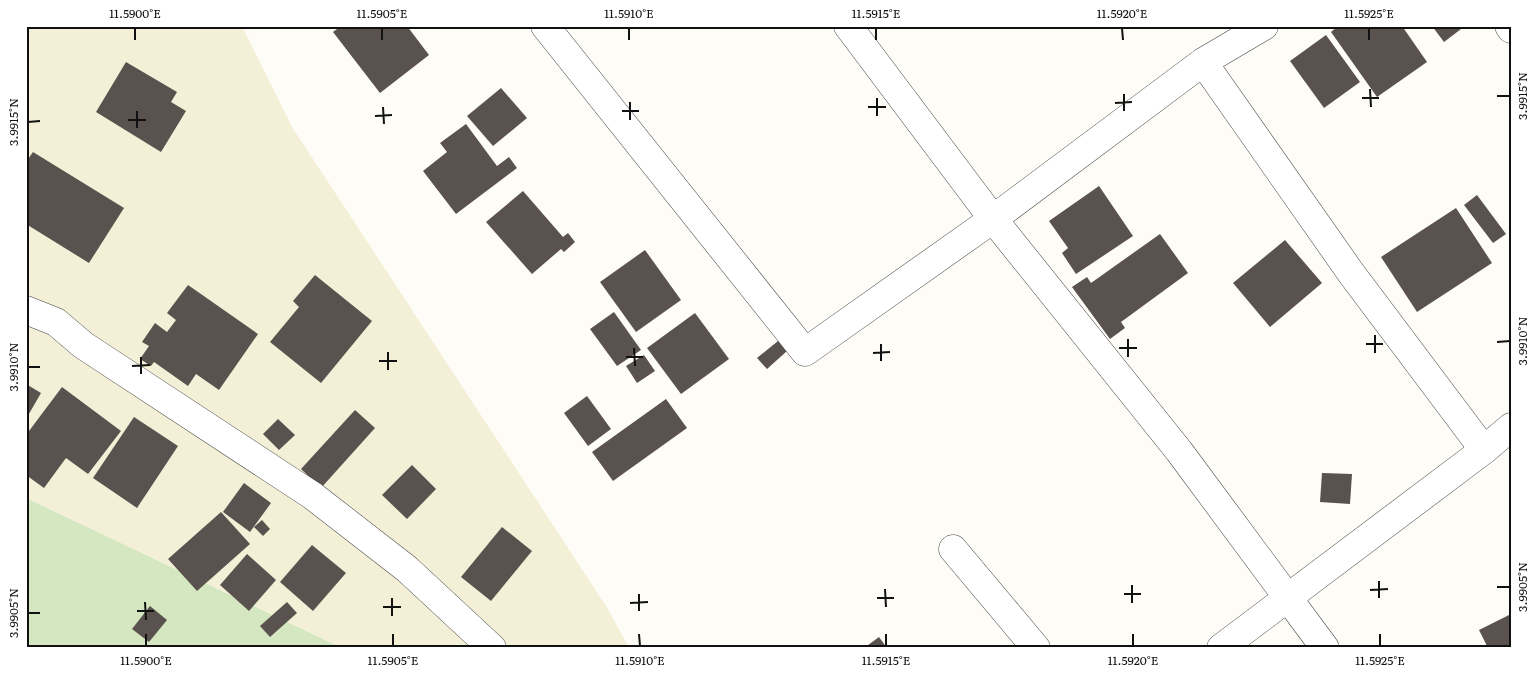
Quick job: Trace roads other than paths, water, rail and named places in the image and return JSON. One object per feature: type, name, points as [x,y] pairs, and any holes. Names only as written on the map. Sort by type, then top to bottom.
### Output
[{"type":"street","points":[[545,26],[805,352],[993,219],[1204,62],[1264,26]]},
{"type":"street","points":[[848,26],[993,219],[1179,451],[1324,648]]},
{"type":"street","points":[[1204,62],[1351,272],[1484,450]]},
{"type":"street","points":[[26,310],[56,322],[84,345],[313,496],[407,569],[492,648]]},
{"type":"street","points":[[1220,648],[1484,450],[1511,427]]},
{"type":"street","points":[[953,549],[1036,648]]}]
